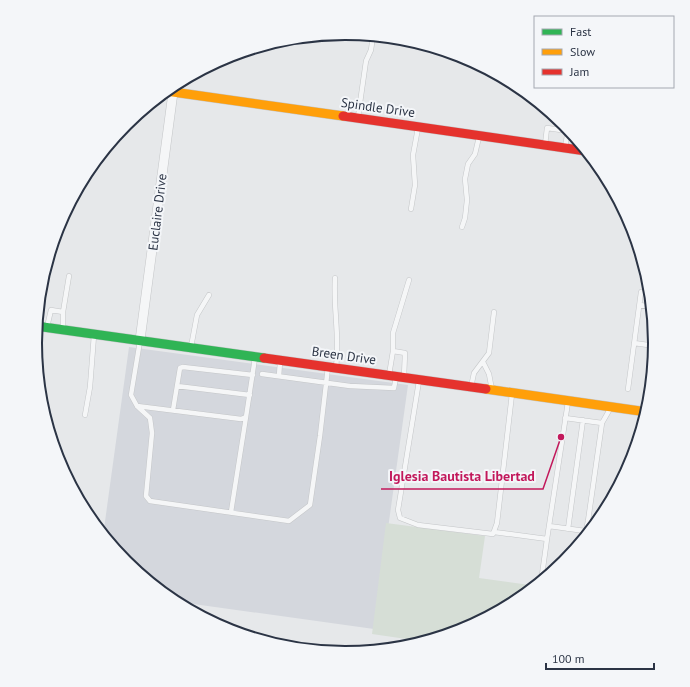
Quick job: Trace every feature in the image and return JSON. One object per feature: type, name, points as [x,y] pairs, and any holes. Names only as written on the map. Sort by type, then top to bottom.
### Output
[{"type":"street","name":"Spindle Drive","points":[[178,90],[579,150]]},
{"type":"street","name":"Euclaire Drive","points":[[140,340],[170,95]]},
{"type":"street","name":"Breen Drive","points":[[42,327],[641,411]]},
{"type":"lane","points":[[358,117],[366,61],[371,50],[372,42]]},
{"type":"lane","points":[[411,209],[415,185],[413,154],[418,126]]},
{"type":"lane","points":[[545,144],[547,128],[560,129]]},
{"type":"lane","points":[[462,227],[465,218],[467,200],[465,179],[468,164],[475,154],[480,135]]},
{"type":"lane","points":[[566,148],[567,137]]},
{"type":"lane","points":[[63,329],[63,312],[69,276]]},
{"type":"lane","points":[[140,340],[132,395],[137,406],[150,418],[152,433],[146,496],[150,501],[289,521],[310,505],[326,383],[339,347],[337,317],[333,299],[335,278]]},
{"type":"lane","points":[[396,376],[393,351],[393,333],[409,280]]},
{"type":"lane","points":[[628,389],[641,292]]},
{"type":"lane","points":[[191,347],[197,315],[210,295]]},
{"type":"lane","points":[[640,305],[646,306]]},
{"type":"lane","points":[[47,327],[51,310],[63,312]]},
{"type":"lane","points":[[471,387],[474,373],[483,362],[490,348],[494,312]]},
{"type":"lane","points":[[85,415],[90,387],[94,333]]},
{"type":"lane","points":[[634,343],[648,345]]},
{"type":"lane","points":[[262,374],[350,386],[394,388],[396,376],[405,353],[393,351]]},
{"type":"lane","points":[[231,512],[256,356]]},
{"type":"lane","points":[[279,376],[280,360]]},
{"type":"lane","points":[[483,362],[489,374],[492,390]]},
{"type":"lane","points":[[173,410],[180,368],[183,367],[253,375]]},
{"type":"lane","points":[[375,386],[377,373]]},
{"type":"lane","points":[[419,379],[398,510],[400,518],[418,525],[486,534],[494,532],[547,539]]},
{"type":"lane","points":[[178,386],[250,395]]},
{"type":"lane","points":[[494,532],[497,523],[512,392]]},
{"type":"lane","points":[[542,574],[568,400]]},
{"type":"lane","points":[[137,406],[241,419],[246,417]]},
{"type":"lane","points":[[586,528],[602,423],[611,407]]},
{"type":"lane","points":[[565,418],[602,423]]},
{"type":"lane","points":[[568,529],[583,420]]},
{"type":"lane","points":[[549,526],[584,531]]},
{"type":"shaded area","points":[[129,347],[408,385],[374,629],[188,603],[176,596],[145,572],[130,558],[104,528]]},
{"type":"shaded area","points":[[386,523],[485,536],[479,578],[529,585],[514,596],[479,616],[424,637],[411,640],[372,634]]},
{"type":"traffic: fast","points":[[42,327],[264,358]]},
{"type":"traffic: slow","points":[[174,92],[343,116]]},
{"type":"traffic: slow","points":[[486,389],[641,411]]},
{"type":"traffic: jam","points":[[343,116],[579,150]]},
{"type":"traffic: jam","points":[[264,358],[486,389]]},
{"type":"place","name":"Iglesia Bautista Libertad","points":[[561,437]]}]
